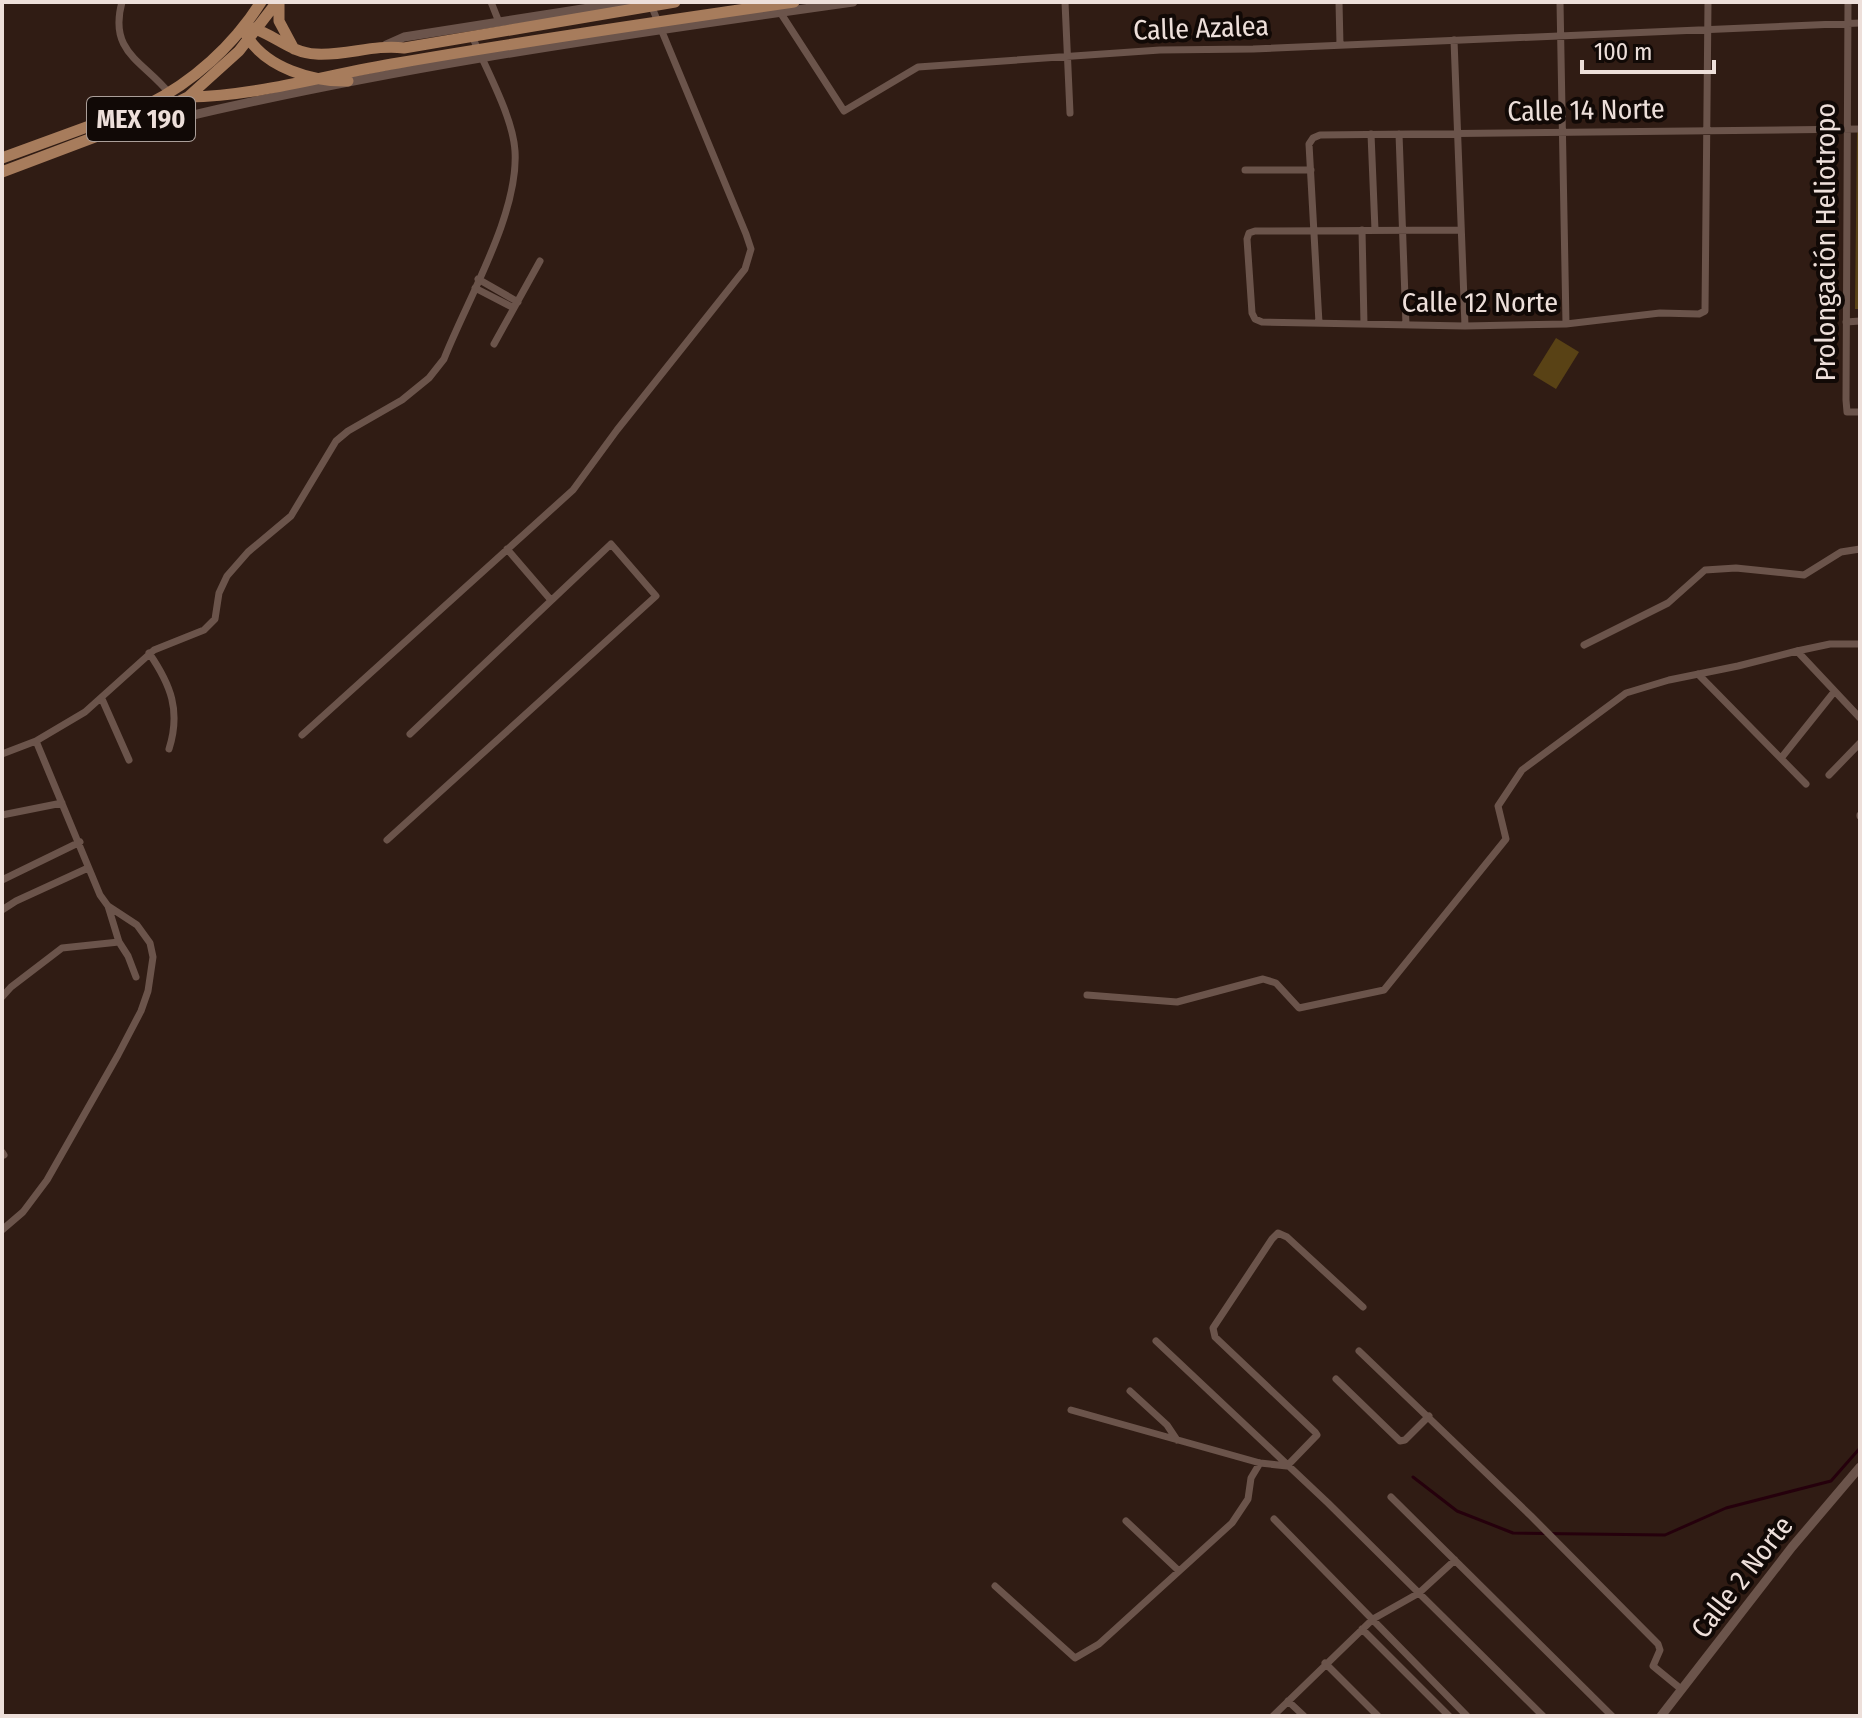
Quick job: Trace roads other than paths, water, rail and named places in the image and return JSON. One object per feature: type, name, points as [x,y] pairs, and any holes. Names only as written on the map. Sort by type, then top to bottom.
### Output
[{"type":"main road","name":"MEX 190","points":[[2,172],[145,118],[188,97],[247,31],[261,2]]},
{"type":"main road","name":"MEX 190","points":[[5,155],[170,94],[278,2]]},
{"type":"main road","points":[[278,2],[279,21],[295,50]]},
{"type":"main road","points":[[247,31],[295,50],[329,54],[386,45],[404,48],[675,2]]},
{"type":"main road","points":[[188,97],[211,96],[661,26],[794,2]]},
{"type":"main road","points":[[247,31],[282,65],[313,78],[348,81]]},
{"type":"street","points":[[122,2],[118,29],[125,50],[170,94]]},
{"type":"street","points":[[491,2],[499,22]]},
{"type":"street","points":[[386,45],[404,37],[627,2]]},
{"type":"street","points":[[661,26],[853,2]]},
{"type":"street","points":[[1065,2],[1070,113]]},
{"type":"street","points":[[1339,2],[1340,45]]},
{"type":"street","points":[[1560,2],[1566,324]]},
{"type":"street","points":[[1708,2],[1708,130]]},
{"type":"street","name":"Prolongación Heliotropo","points":[[1848,2],[1847,412],[1860,412]]},
{"type":"street","points":[[302,735],[573,490],[745,269],[751,249],[651,4]]},
{"type":"street","name":"Calle Azalea","points":[[780,12],[844,111],[918,67],[1066,55],[1860,23]]},
{"type":"street","points":[[2,754],[36,741],[102,699],[149,653],[204,630],[215,619],[219,593],[227,576],[248,552],[291,516],[336,441],[402,400],[429,378],[444,359],[509,207],[515,151],[504,109],[472,36]]},
{"type":"street","points":[[1454,40],[1465,326]]},
{"type":"street","points":[[70,146],[192,114],[479,53]]},
{"type":"street","name":"Calle 14 Norte","points":[[1311,170],[1309,144],[1320,135],[1860,129]]},
{"type":"street","name":"Calle 12 Norte","points":[[1314,230],[1249,233],[1252,313],[1255,319],[1262,322],[1465,326],[1566,324],[1660,313],[1699,314],[1705,311],[1708,130]]},
{"type":"street","points":[[1371,134],[1375,230]]},
{"type":"street","points":[[1399,134],[1406,325]]},
{"type":"street","points":[[5,155],[25,162]]},
{"type":"street","points":[[1245,170],[1311,170],[1319,323]]},
{"type":"street","points":[[1314,230],[1461,230]]},
{"type":"street","points":[[1362,230],[1364,324]]},
{"type":"street","points":[[494,344],[540,261]]},
{"type":"street","points":[[476,284],[516,305]]},
{"type":"street","points":[[1846,322],[1860,321]]},
{"type":"street","points":[[387,840],[656,596],[611,544],[410,734]]},
{"type":"street","points":[[507,549],[550,599]]},
{"type":"street","points":[[1584,645],[1668,603],[1705,570],[1736,568],[1804,575],[1841,552],[1860,549]]},
{"type":"street","points":[[1087,995],[1177,1002],[1263,979],[1276,983],[1299,1008],[1384,990],[1506,839],[1498,806],[1522,770],[1626,693],[1669,680],[1830,644],[1860,644]]},
{"type":"street","points":[[1797,651],[1860,718]]},
{"type":"street","points":[[149,653],[172,694],[176,714],[169,749]]},
{"type":"street","points":[[1698,674],[1806,784]]},
{"type":"street","points":[[1782,757],[1834,692]]},
{"type":"street","points":[[102,699],[129,760]]},
{"type":"street","points":[[36,741],[136,977]]},
{"type":"street","points":[[1829,775],[1860,743]]},
{"type":"street","points":[[2,815],[62,803]]},
{"type":"street","points":[[2,880],[80,842]]},
{"type":"street","points":[[2,910],[88,868]]},
{"type":"street","points":[[2,1230],[23,1212],[54,1169],[118,1055],[148,991],[153,957],[150,943],[137,925],[108,906]]},
{"type":"street","points":[[2,997],[62,948],[119,942]]},
{"type":"street","points":[[1287,1466],[1317,1435],[1215,1337],[1213,1328],[1278,1233],[1287,1237],[1363,1307]]},
{"type":"street","points":[[1156,1341],[1328,1503],[1543,1716]]},
{"type":"street","points":[[1359,1351],[1429,1416],[1659,1645],[1653,1666],[1681,1689]]},
{"type":"street","points":[[1336,1379],[1400,1441],[1405,1440],[1429,1416]]},
{"type":"street","points":[[1130,1391],[1167,1425],[1177,1440]]},
{"type":"street","points":[[1071,1410],[1260,1463],[1287,1466]]},
{"type":"street","points":[[995,1586],[1075,1658],[1099,1644],[1232,1523],[1248,1499],[1251,1478],[1260,1463]]},
{"type":"street","name":"Calle 2 Norte","points":[[1661,1716],[1792,1547],[1860,1467]]},
{"type":"street","points":[[1391,1497],[1612,1716]]},
{"type":"street","points":[[1274,1519],[1467,1716]]},
{"type":"street","points":[[1126,1521],[1179,1571]]},
{"type":"street","points":[[1273,1716],[1373,1619],[1419,1593],[1455,1560]]},
{"type":"street","points":[[1362,1629],[1449,1716]]},
{"type":"street","points":[[1325,1663],[1378,1716]]},
{"type":"street","points":[[1288,1701],[1304,1716]]},
{"type":"street","points":[[1596,1716],[1605,1708]]},
{"type":"waterway","points":[[1413,1477],[1457,1511],[1513,1533],[1665,1535],[1726,1508],[1831,1481],[1860,1448]]}]
